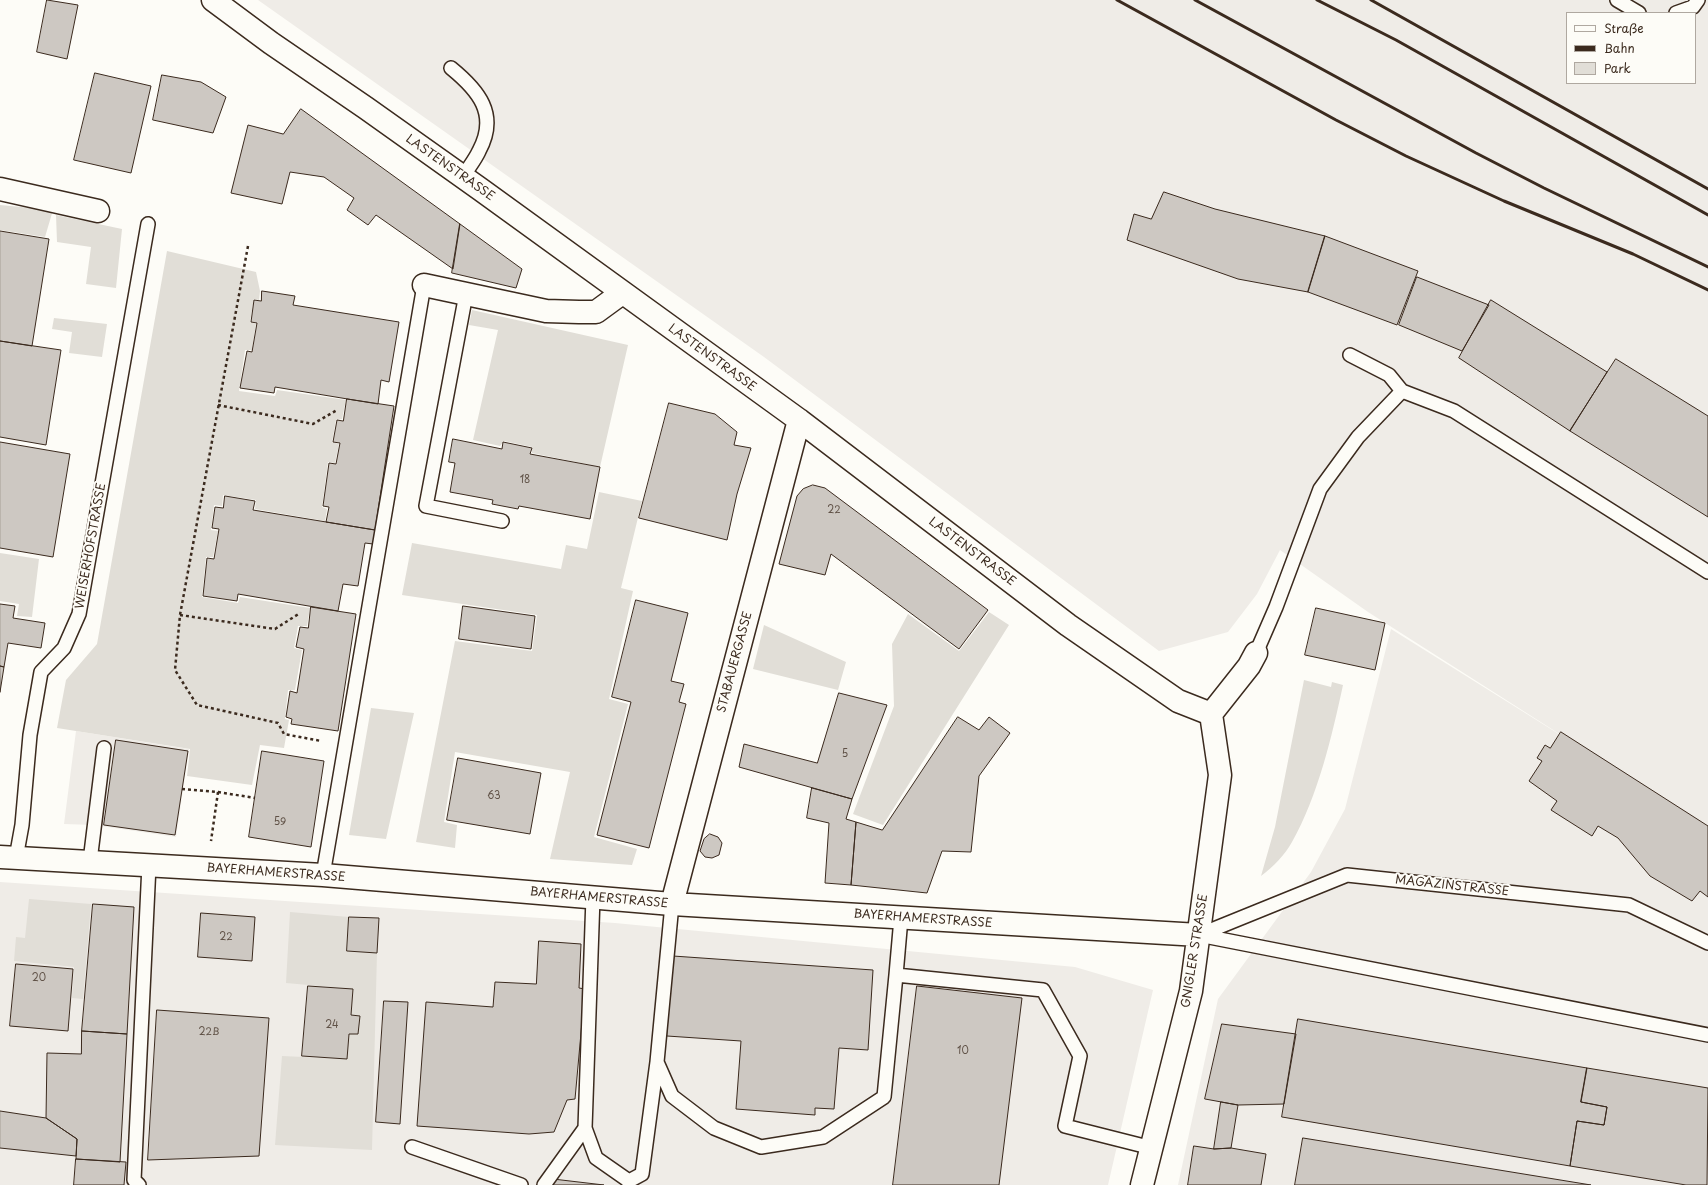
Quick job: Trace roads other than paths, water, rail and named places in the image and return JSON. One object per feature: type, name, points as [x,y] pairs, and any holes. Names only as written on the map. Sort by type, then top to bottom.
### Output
[{"type":"street","name":"LASTENSTRASSE","points":[[213,0],[271,43],[463,177],[799,420],[1068,625],[1178,701],[1211,714]]},
{"type":"street","points":[[0,189],[98,211]]},
{"type":"street","points":[[424,286],[546,311],[596,312],[622,293]]},
{"type":"street","name":"STABAUERGASSE","points":[[672,904],[799,420]]},
{"type":"street","points":[[1211,714],[1249,666],[1256,652]]},
{"type":"street","name":"GNIGLER STRASSE","points":[[1142,1185],[1191,991],[1220,775],[1211,714]]},
{"type":"street","name":"BAYERHAMERSTRASSE","points":[[8,857],[323,875],[672,904],[1199,935]]},
{"type":"lane","points":[[1617,0],[1637,12]]},
{"type":"lane","points":[[1679,12],[1693,7],[1698,0]]},
{"type":"lane","points":[[451,68],[469,83],[478,95],[485,110],[487,125],[484,140],[479,151],[463,177]]},
{"type":"lane","name":"WEISERHOFSTRASSE","points":[[8,857],[22,825],[30,735],[41,672],[64,648],[79,614],[148,224]]},
{"type":"lane","points":[[323,875],[424,286]]},
{"type":"lane","points":[[466,294],[426,506],[502,521]]},
{"type":"lane","points":[[1350,356],[1389,375],[1402,391],[1454,411],[1708,572]]},
{"type":"lane","points":[[1256,652],[1276,607],[1320,489],[1358,437],[1402,391]]},
{"type":"lane","points":[[90,861],[104,748]]},
{"type":"lane","points":[[132,1182],[149,865]]},
{"type":"lane","name":"MAGAZINSTRASSE","points":[[1199,935],[1348,875],[1629,905],[1708,943]]},
{"type":"lane","points":[[593,897],[585,1128],[596,1158],[629,1183],[642,1174],[657,1062],[672,904]]},
{"type":"lane","points":[[657,1062],[672,1096],[714,1128],[761,1147],[823,1137],[884,1097],[901,918]]},
{"type":"lane","points":[[1199,935],[1708,1035]]},
{"type":"lane","points":[[896,975],[1043,990],[1080,1056],[1066,1126],[1152,1148]]},
{"type":"lane","points":[[544,1185],[585,1128]]},
{"type":"lane","points":[[412,1147],[521,1185]]},
{"type":"railway","points":[[1117,0],[1336,120],[1406,156],[1504,201],[1633,254],[1708,290]]},
{"type":"railway","points":[[1195,0],[1476,153],[1544,188],[1708,267]]},
{"type":"railway","points":[[1317,0],[1396,40],[1708,215]]},
{"type":"railway","points":[[1371,0],[1708,189]]}]
